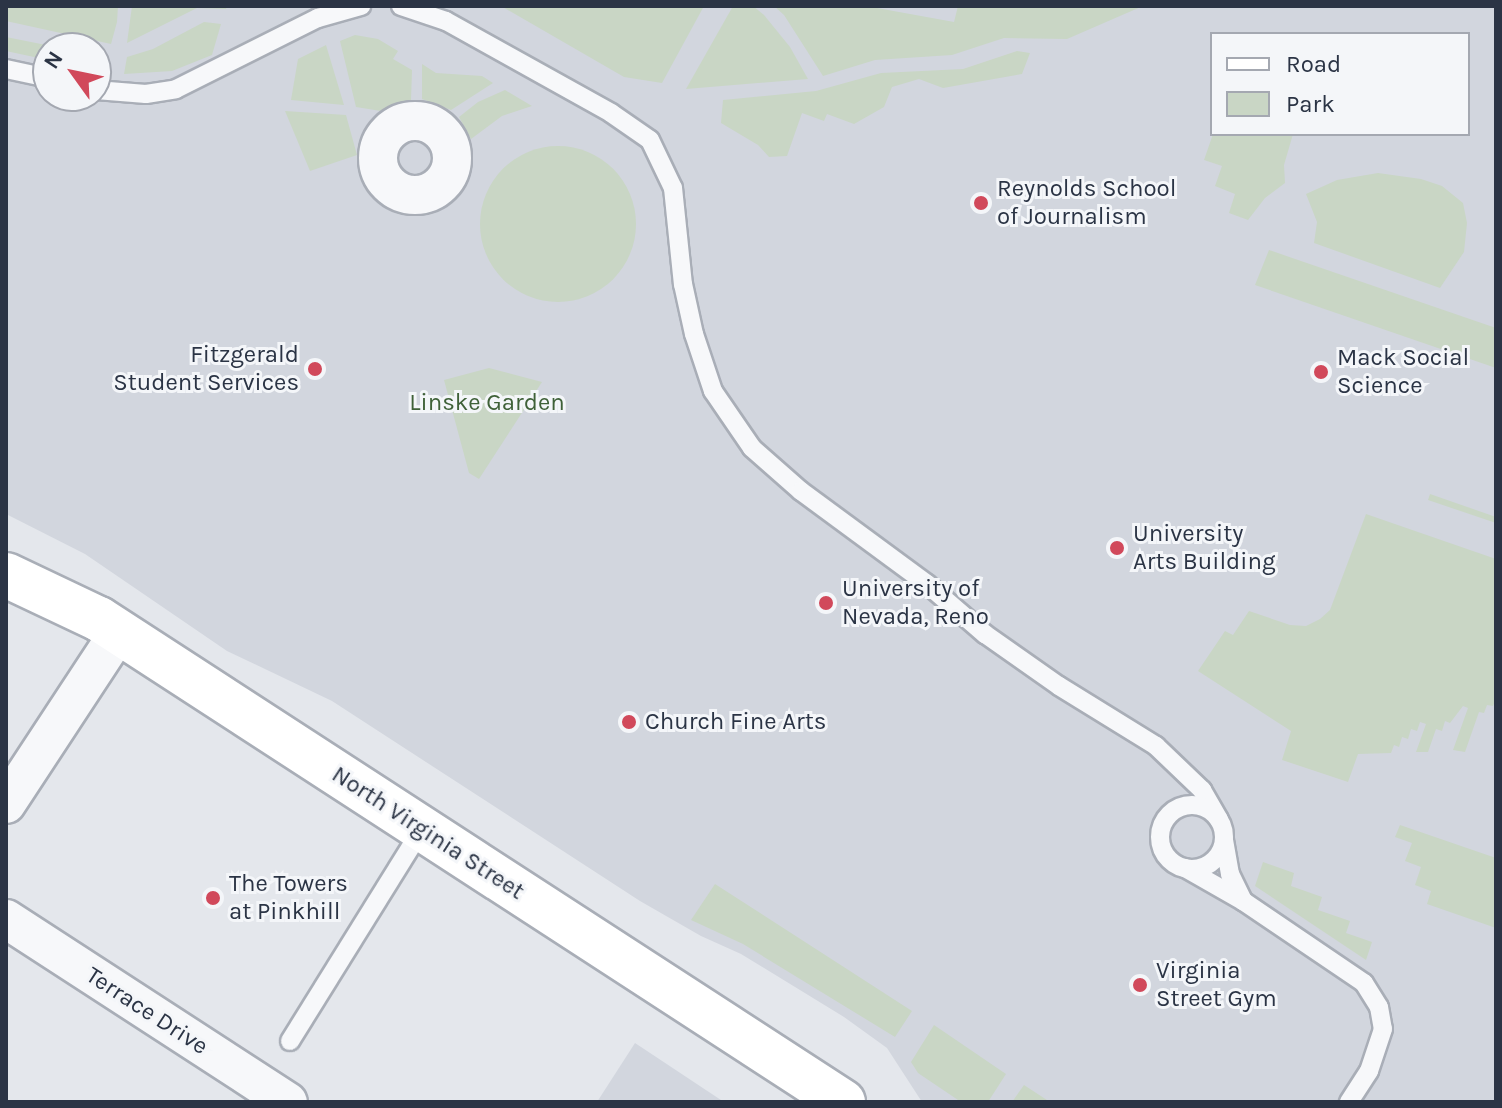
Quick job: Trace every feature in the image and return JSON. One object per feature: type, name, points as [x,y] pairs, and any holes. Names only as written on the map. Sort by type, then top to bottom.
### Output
[{"type":"main road","name":"North Virginia Street","points":[[6,575],[37,587],[119,632],[843,1102]]},
{"type":"street","points":[[6,804],[119,632]]},
{"type":"street","name":"Terrace Drive","points":[[6,919],[288,1102]]},
{"type":"lane","points":[[112,91],[146,94],[176,89],[318,18],[361,6]]},
{"type":"lane","points":[[408,7],[446,21],[650,140],[673,188],[683,284],[694,334],[713,391],[752,448],[801,491],[927,584],[985,634],[1059,686],[1156,746],[1202,790],[1219,820],[1230,874],[1243,901]]},
{"type":"lane","points":[[6,69],[32,75]]},
{"type":"lane","points":[[1219,820],[1204,808],[1194,805],[1184,806],[1168,817],[1162,826],[1162,848],[1167,857],[1243,901],[1345,968],[1364,983],[1379,1007],[1383,1029],[1378,1049],[1349,1102]]},
{"type":"lane","points":[[290,1041],[422,829]]},
{"type":"lane","points":[[1185,868],[1206,866],[1215,859],[1224,840]]},
{"type":"shaded area","name":"University of Nevada, Reno","points":[[6,6],[1496,6],[1496,1102],[922,1102],[887,1048],[844,1017],[741,954],[701,936],[640,901],[332,701],[227,651],[85,554],[6,514]]},
{"type":"shaded area","points":[[635,1043],[724,1102],[597,1102]]},
{"type":"green space","points":[[6,6],[118,6],[112,40],[112,32],[56,32],[6,21]]},
{"type":"green space","points":[[132,6],[227,6],[226,9],[197,8],[127,43]]},
{"type":"green space","points":[[501,6],[704,6],[662,83],[624,77]]},
{"type":"green space","points":[[733,6],[753,6],[764,15],[790,47],[808,79],[686,89]]},
{"type":"green space","points":[[774,6],[866,6],[954,22],[958,6],[1143,6],[1067,39],[1004,38],[952,55],[875,60],[823,76],[784,15]]},
{"type":"green space","points":[[204,22],[221,24],[212,55],[172,71],[124,74],[127,57],[153,49]]},
{"type":"green space","points":[[355,35],[378,39],[398,51],[393,59],[412,70],[411,100],[381,111],[356,107],[340,41]]},
{"type":"green space","points":[[6,37],[32,42],[32,57],[6,51]]},
{"type":"green space","points":[[326,45],[344,105],[291,100],[298,59]]},
{"type":"green space","points":[[1017,51],[1030,53],[1022,74],[943,88],[919,79],[892,87],[884,107],[854,124],[827,114],[824,121],[802,113],[787,156],[769,157],[758,145],[721,123],[723,100],[816,91],[881,73],[963,69]]},
{"type":"green space","points":[[422,64],[436,73],[482,76],[493,83],[451,110],[422,99]]},
{"type":"green space","points":[[505,90],[532,106],[502,116],[471,139],[459,117],[478,102]]},
{"type":"green space","points":[[285,111],[346,115],[357,155],[310,171]]},
{"type":"green space","points":[[1212,136],[1292,136],[1284,165],[1285,183],[1265,198],[1248,220],[1229,213],[1235,194],[1215,186],[1222,166],[1204,160]]},
{"type":"green space","points":[[558,146],[588,152],[613,169],[630,194],[636,224],[630,254],[613,279],[588,296],[558,302],[528,296],[503,279],[486,254],[480,224],[486,194],[503,169],[528,152]]},
{"type":"green space","points":[[1378,173],[1421,179],[1442,186],[1463,203],[1467,223],[1464,252],[1440,288],[1314,243],[1317,222],[1306,194],[1337,180]]},
{"type":"green space","points":[[1269,250],[1496,328],[1496,368],[1255,285]]},
{"type":"green space","name":"Linske Garden","points":[[489,368],[542,382],[479,479],[469,473],[444,380]]},
{"type":"green space","points":[[1430,494],[1496,517],[1496,523],[1428,500]]},
{"type":"green space","points":[[1366,514],[1496,559],[1496,699],[1493,706],[1487,705],[1484,713],[1479,712],[1465,752],[1453,750],[1468,708],[1463,706],[1450,723],[1445,721],[1442,731],[1436,729],[1428,752],[1416,752],[1426,724],[1420,722],[1417,731],[1411,729],[1408,739],[1402,737],[1399,747],[1394,745],[1391,753],[1358,754],[1348,782],[1282,760],[1291,731],[1198,671],[1225,631],[1233,635],[1249,611],[1290,625],[1306,626],[1330,610]]},
{"type":"green space","points":[[1400,825],[1496,858],[1496,928],[1427,904],[1431,891],[1415,885],[1421,867],[1405,861],[1412,843],[1395,837]]},
{"type":"green space","points":[[1263,862],[1294,873],[1291,886],[1322,897],[1318,910],[1350,921],[1346,933],[1372,942],[1366,960],[1255,886]]},
{"type":"green space","points":[[715,884],[912,1011],[895,1037],[743,944],[691,920]]},
{"type":"green space","points":[[934,1025],[1006,1074],[988,1102],[961,1102],[918,1073],[911,1062]]},
{"type":"green space","points":[[1024,1085],[1050,1102],[1012,1102]]},
{"type":"place","name":"Reynolds School of Journalism","points":[[981,203]]},
{"type":"place","name":"Fitzgerald Student Services","points":[[315,369]]},
{"type":"place","name":"Mack Social Science","points":[[1321,372]]},
{"type":"place","name":"University Arts Building","points":[[1117,548]]},
{"type":"place","name":"University of Nevada, Reno","points":[[826,603]]},
{"type":"place","name":"Church Fine Arts","points":[[629,722]]},
{"type":"place","name":"The Towers at Pinkhill","points":[[213,898]]},
{"type":"place","name":"Virginia Street Gym","points":[[1140,985]]}]
